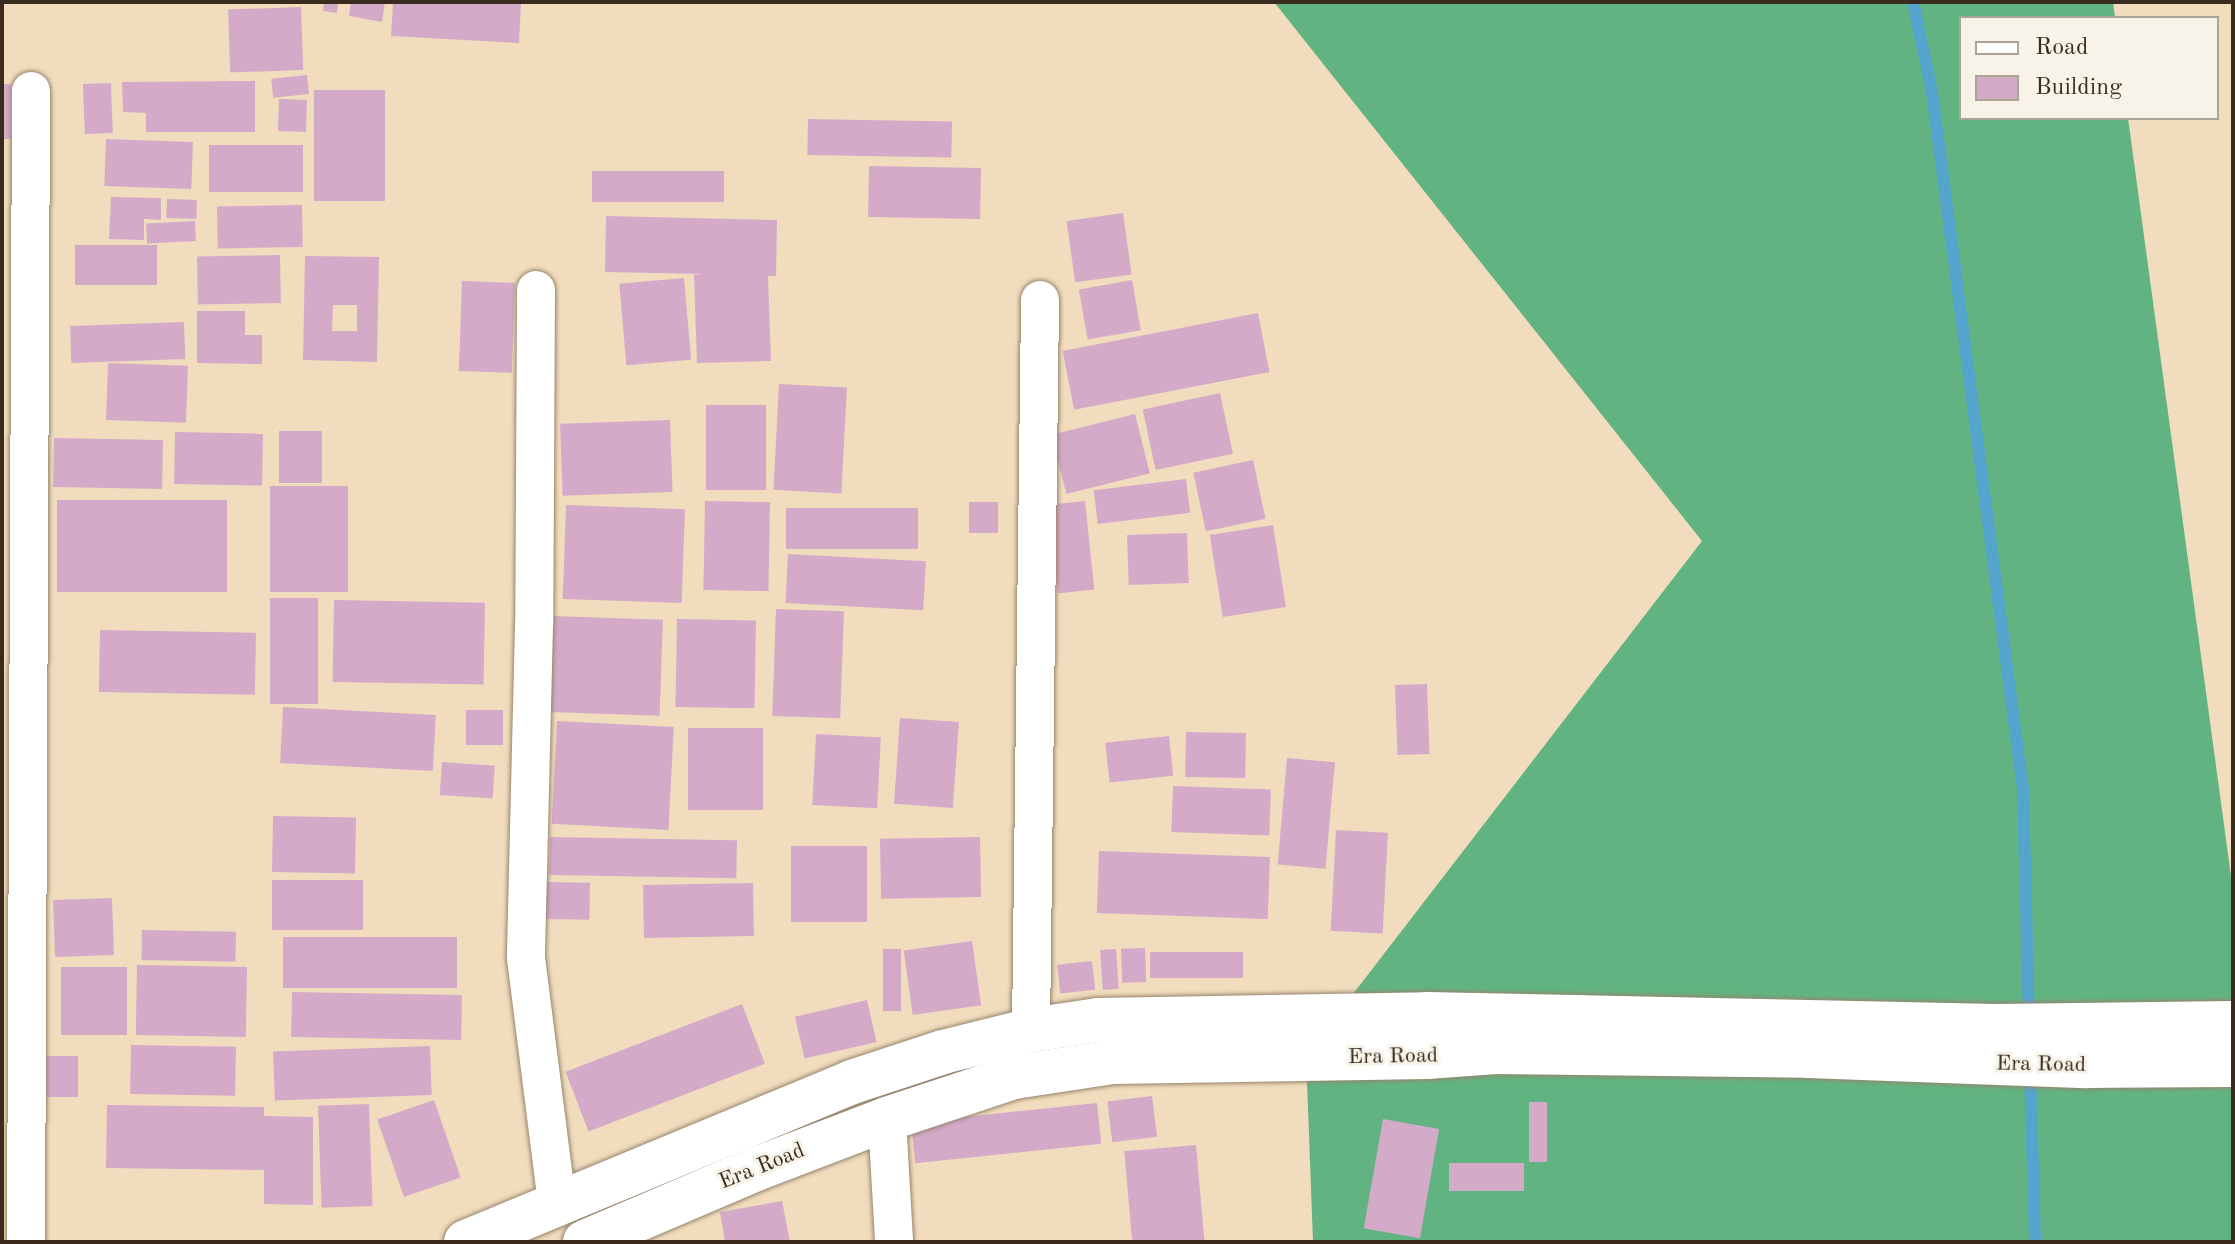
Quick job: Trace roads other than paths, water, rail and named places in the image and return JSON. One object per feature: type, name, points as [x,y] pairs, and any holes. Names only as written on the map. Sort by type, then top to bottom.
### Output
[{"type":"main road","points":[[466,1242],[852,1082],[943,1052],[1031,1030],[1098,1020],[1427,1014],[1997,1045]]},
{"type":"main road","points":[[1427,1014],[1427,1057]]},
{"type":"main road","points":[[2087,1046],[2233,1023]]},
{"type":"main road","name":"Era Road","points":[[585,1242],[756,1169],[887,1119],[1014,1077],[1113,1062],[1427,1057],[1496,1052],[1997,1045],[2087,1046],[2233,1065]]},
{"type":"street","points":[[26,1242],[31,91]]},
{"type":"street","points":[[536,290],[534,625],[526,958],[557,1203]]},
{"type":"street","points":[[1031,1030],[1040,300]]},
{"type":"street","points":[[887,1119],[894,1242]]},
{"type":"waterway","points":[[1913,2],[1932,92],[2023,790],[2029,1019]]},
{"type":"waterway","points":[[2030,1069],[2035,1242]]}]
